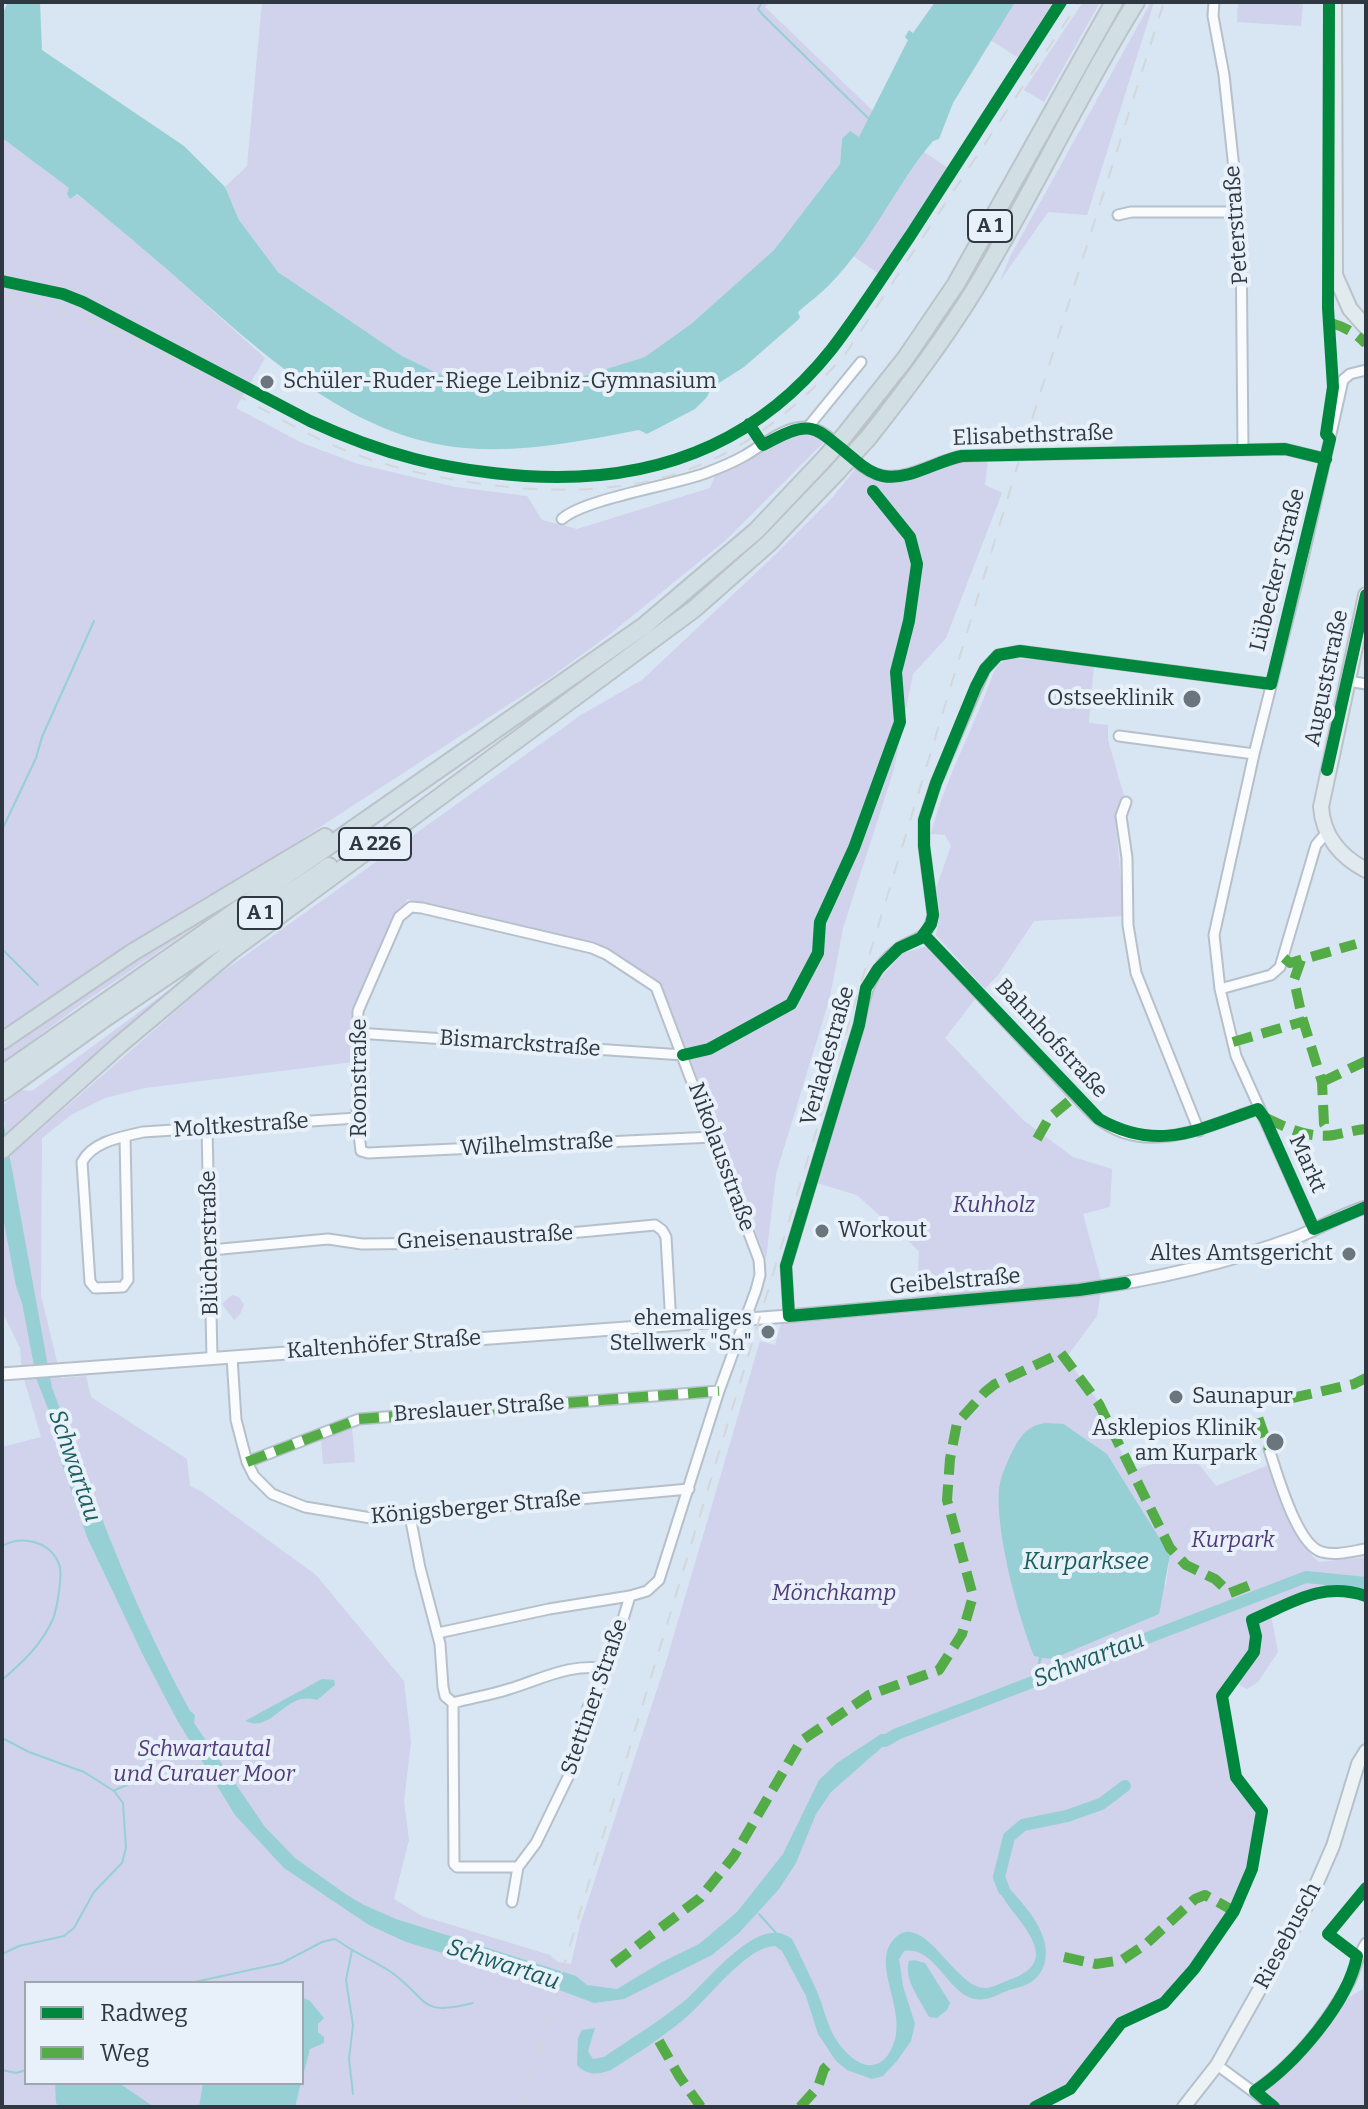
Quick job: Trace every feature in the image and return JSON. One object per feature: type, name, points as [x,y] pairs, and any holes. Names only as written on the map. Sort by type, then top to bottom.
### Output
[{"type":"highway","name":"A 1","points":[[2,1074],[572,678],[682,596],[756,531],[844,436],[905,359],[956,284],[1114,2]]},
{"type":"highway","name":"A 1","points":[[2,1092],[101,1021],[519,737],[694,609],[769,543],[868,438],[973,292],[1015,221],[1083,90],[1136,2]]},
{"type":"highway","name":"A 226","points":[[6,1146],[231,951],[519,737]]},
{"type":"highway","name":"A 226","points":[[2,1041],[133,952],[424,780]]},
{"type":"main road","points":[[1334,2],[1335,275],[1350,309],[1366,327]]},
{"type":"main road","name":"Auguststraße","points":[[1366,595],[1321,807],[1336,849],[1366,870]]},
{"type":"main road","name":"Riesebusch","points":[[1184,2107],[1217,2065],[1309,1901],[1333,1846],[1358,1764],[1366,1751]]},
{"type":"street","name":"Peterstraße","points":[[1214,2],[1213,16],[1224,75],[1242,257],[1243,450]]},
{"type":"street","points":[[1118,215],[1131,212],[1238,212]]},
{"type":"street","points":[[562,519],[596,503],[705,474],[790,430],[808,427],[861,362]]},
{"type":"street","name":"Lübecker Straße","points":[[1258,1109],[1236,1056],[1220,989],[1214,935],[1343,380],[1350,374],[1366,370]]},
{"type":"street","name":"Elisabethstraße","points":[[808,427],[817,429],[861,465],[886,476],[906,475],[962,456],[1285,449],[1326,459]]},
{"type":"street","points":[[924,935],[933,915],[924,846],[927,805],[980,678],[998,655],[1020,651],[1271,684]]},
{"type":"street","name":"Auguststraße","points":[[1348,681],[1366,684]]},
{"type":"street","points":[[1119,736],[1254,754]]},
{"type":"street","points":[[1126,802],[1121,816],[1127,858],[1128,925],[1136,973],[1199,1131]]},
{"type":"street","points":[[1220,989],[1271,975],[1280,967],[1316,845],[1328,831]]},
{"type":"street","name":"Nikolausstraße","points":[[399,917],[411,907],[422,908],[601,951],[656,987],[759,1260],[760,1275],[744,1320]]},
{"type":"street","name":"Roonstraße","points":[[361,1151],[357,1118],[357,1033],[361,1003],[399,917]]},
{"type":"street","name":"Bahnhofstraße","points":[[924,935],[1099,1119],[1125,1132],[1165,1138],[1199,1131],[1258,1109]]},
{"type":"street","name":"Verladestraße","points":[[789,1316],[786,1266],[859,1025],[866,988],[878,969],[899,948],[924,935]]},
{"type":"street","name":"Bismarckstraße","points":[[357,1033],[683,1055]]},
{"type":"street","name":"Markt","points":[[1258,1109],[1314,1229],[1366,1207]]},
{"type":"street","name":"Moltkestraße","points":[[125,1137],[128,1280],[123,1287],[95,1288],[90,1282],[82,1162],[91,1150],[125,1137],[143,1132],[357,1118]]},
{"type":"street","name":"Blücherstraße","points":[[207,1127],[212,1358]]},
{"type":"street","name":"Wilhelmstraße","points":[[361,1151],[713,1137]]},
{"type":"street","name":"Gneisenaustraße","points":[[211,1250],[328,1239],[362,1244],[462,1243],[655,1225],[666,1237],[671,1325]]},
{"type":"street","name":"Geibelstraße","points":[[766,1318],[1110,1286],[1206,1265],[1314,1229]]},
{"type":"street","name":"Kaltenhöfer Straße","points":[[2,1374],[766,1318]]},
{"type":"street","name":"Stettiner Straße","points":[[512,1902],[518,1867],[536,1843],[570,1773],[588,1707],[608,1669],[630,1596],[647,1591],[659,1580],[744,1320]]},
{"type":"street","name":"Königsberger Straße","points":[[232,1357],[236,1420],[247,1462],[254,1476],[272,1494],[305,1507],[353,1517],[410,1516],[689,1489]]},
{"type":"street","name":"Breslauer Straße","points":[[247,1462],[359,1419],[719,1391]]},
{"type":"street","points":[[1269,1449],[1286,1498],[1311,1546],[1320,1552],[1332,1553],[1366,1549]]},
{"type":"street","points":[[410,1516],[438,1633],[443,1687],[448,1700],[453,1703],[510,1689],[556,1672],[577,1668],[608,1669]]},
{"type":"street","points":[[438,1633],[549,1609],[630,1596]]},
{"type":"street","points":[[453,1703],[454,1864],[457,1867],[518,1867]]},
{"type":"street","points":[[1255,2091],[1275,2078],[1297,2056],[1340,1999],[1352,1978],[1357,1956],[1366,1943]]},
{"type":"street","points":[[1217,2065],[1274,2107]]},
{"type":"green space","points":[[262,2],[770,2],[765,7],[873,111],[859,138],[842,138],[840,164],[774,250],[691,324],[645,358],[568,381],[488,385],[439,374],[402,356],[278,272],[239,220],[225,187],[247,166]]},
{"type":"green space","points":[[1015,2],[1056,2],[1019,58],[990,40]]},
{"type":"green space","points":[[1083,2],[1100,2],[1044,102],[1024,90]]},
{"type":"green space","points":[[1151,2],[1154,2],[1087,215],[1048,212],[1000,281],[1011,255]]},
{"type":"green space","points":[[1238,2],[1303,2],[1301,26],[1237,22]]},
{"type":"green space","points":[[2,138],[70,188],[70,199],[76,194],[131,237],[265,358],[236,408],[302,443],[358,464],[455,487],[527,496],[542,520],[577,529],[710,488],[716,473],[791,433],[816,434],[825,441],[726,540],[610,634],[551,677],[2,1029]]},
{"type":"green space","points":[[924,152],[948,168],[879,274],[852,255]]},
{"type":"green space","points":[[988,457],[985,485],[1002,493],[946,638],[913,674],[894,769],[843,928],[830,997],[776,1174],[766,1259],[662,985],[600,946],[407,899],[356,1004],[353,1062],[145,1088],[105,1098],[71,1115],[42,1138],[41,1296],[61,1378],[86,1376],[91,1397],[187,1459],[190,1486],[316,1575],[404,1681],[411,1742],[404,1801],[409,1840],[394,1899],[422,1916],[571,1964],[580,1925],[666,1662],[760,1341],[775,1345],[781,1324],[916,1313],[919,1251],[857,1195],[817,1183],[875,984],[903,953],[928,946],[976,998],[945,1038],[1023,1120],[1073,1157],[1112,1169],[1110,1207],[1083,1214],[1102,1284],[1097,1316],[1066,1358],[1100,1404],[1130,1471],[1190,1453],[1216,1486],[1269,1465],[1282,1504],[1313,1557],[1319,1562],[1366,1557],[1366,1596],[1336,1589],[1270,1610],[1278,1652],[1258,1682],[1247,1689],[1231,1680],[1224,1691],[1239,1775],[1265,1811],[1257,1867],[1198,1970],[1167,2005],[1122,2025],[1072,2090],[1041,2107],[2,2107],[2,1447],[41,1437],[22,1372],[20,1348],[2,1311],[2,1167],[11,1159],[10,1156],[214,978],[581,715],[642,680],[775,555],[832,498],[856,468],[885,481],[901,480],[966,458]],"holes":[[[1064,1424],[1107,1454],[1170,1555],[1166,1585],[999,1486],[1020,1438]]]},
{"type":"green space","points":[[1013,658],[1094,665],[1089,723],[1108,725],[1108,740],[1124,796],[1115,814],[1124,916],[1034,921],[985,989],[936,935],[940,912],[936,888],[951,846],[945,835],[931,834],[944,793],[994,671],[1000,663]]},
{"type":"green space","points":[[195,922],[199,924],[2,1063],[2,1051]]},
{"type":"green space","points":[[177,984],[6,1134],[2,1106],[21,1090],[32,1091]]},
{"type":"green space","points":[[232,1295],[239,1297],[244,1305],[234,1320],[222,1304]]},
{"type":"green space","points":[[352,1428],[355,1462],[323,1464],[321,1438]]},
{"type":"green space","points":[[1366,1963],[1366,2107],[1282,2107],[1264,2091],[1300,2058],[1341,2002],[1363,1989],[1363,1967]]},
{"type":"water","points":[[8,2],[40,2],[42,50],[184,146],[225,187],[239,220],[278,272],[402,356],[439,374],[488,385],[568,381],[645,357],[691,324],[774,250],[840,164],[842,139],[850,131],[859,137],[908,40],[905,37],[909,30],[913,33],[935,2],[1015,2],[953,103],[939,139],[933,141],[920,158],[846,267],[798,312],[798,320],[744,367],[711,388],[695,409],[647,434],[639,430],[553,445],[487,449],[422,441],[382,427],[343,408],[305,384],[235,329],[77,194],[70,199],[67,194],[69,188],[2,138],[2,15]]},
{"type":"water","points":[[2,1114],[52,1388],[80,1460],[85,1465],[85,1473],[120,1564],[160,1653],[195,1715],[194,1723],[265,1827],[295,1858],[364,1905],[396,1919],[576,1976],[587,1985],[617,1989],[699,1944],[737,1912],[783,1854],[819,1780],[837,1763],[881,1734],[897,1734],[831,1792],[816,1814],[796,1863],[779,1889],[739,1933],[712,1955],[624,1999],[594,2003],[533,1980],[406,1942],[369,1925],[284,1868],[235,1815],[177,1720],[143,1655],[87,1537],[54,1441],[49,1411],[37,1381],[2,1212]]},
{"type":"water","name":"Kurparksee","points":[[1045,1423],[1064,1424],[1107,1454],[1170,1555],[1159,1614],[1052,1659],[1042,1658],[1035,1680],[1039,1657],[1034,1656],[1009,1573],[1001,1527],[999,1488],[1020,1438],[1030,1428]]},
{"type":"water","points":[[322,1679],[334,1680],[335,1685],[317,1700],[296,1701],[264,1722],[245,1721]]},
{"type":"water","points":[[999,1877],[1040,1929],[1046,1948],[1042,1969],[1027,1985],[988,1998],[973,1999],[962,1994],[926,1957],[904,1951],[899,1959],[903,1986],[915,2024],[911,2041],[883,2076],[872,2079],[847,2070],[836,2061],[818,2034],[806,1996],[782,1951],[775,1946],[752,1955],[683,2020],[611,2070],[593,2074],[577,2065],[578,2038],[582,2030],[595,2028],[588,2051],[593,2059],[604,2057],[682,2003],[749,1942],[779,1933],[792,1939],[840,2045],[854,2060],[863,2064],[880,2062],[888,2055],[895,2040],[897,2025],[886,1964],[887,1950],[894,1939],[905,1932],[916,1933],[963,1977],[974,1985],[986,1988],[1014,1978],[1029,1969],[1036,1959],[1030,1935],[999,1888]]},
{"type":"water","points":[[909,1961],[925,1963],[950,2003],[937,2018],[929,2017],[908,1975]]},
{"type":"water","points":[[304,1998],[324,2018],[318,2024],[318,2032],[324,2037],[324,2043],[310,2049],[304,2072]]},
{"type":"water","points":[[55,2085],[122,2085],[154,2107],[60,2107],[56,2103]]},
{"type":"water","points":[[203,2085],[300,2085],[295,2107],[199,2107]]},
{"type":"waterway","points":[[762,2],[758,9],[763,15],[869,119]]},
{"type":"waterway","points":[[2,830],[94,621]]},
{"type":"waterway","points":[[2,949],[38,985]]},
{"type":"waterway","points":[[2,1546],[18,1541],[42,1545],[55,1556],[60,1575],[56,1607],[49,1628],[31,1652],[2,1680]]},
{"type":"waterway","name":"Schwartau","points":[[885,1741],[1306,1577],[1366,1583]]},
{"type":"waterway","points":[[2,1738],[29,1752],[84,1772],[114,1791],[123,1803],[126,1848],[122,1863],[94,1892],[74,1928],[64,1936],[19,1946],[2,1954]]},
{"type":"waterway","points":[[115,1790],[166,1768]]},
{"type":"waterway","points":[[1004,1890],[999,1877],[1009,1837],[1023,1825],[1067,1816],[1101,1804],[1125,1786]]},
{"type":"waterway","points":[[759,1914],[776,1933]]},
{"type":"waterway","points":[[199,1981],[282,1963],[322,1942],[335,1939],[352,1950],[346,1980],[353,2025],[349,2059],[353,2094]]},
{"type":"waterway","points":[[352,1950],[391,1972],[433,2007],[473,2003]]},
{"type":"waterway","points":[[2,2070],[16,2073],[24,2071]]},
{"type":"railway","points":[[2,298],[40,305],[118,333],[327,443],[418,473],[490,485],[596,489],[643,482],[687,470],[729,451],[769,426],[808,393],[846,353],[1079,2]]},
{"type":"railway","points":[[521,2107],[1021,454],[1164,2]]},
{"type":"marked path","points":[[1331,323],[1350,331],[1366,344]]},
{"type":"marked path","points":[[1284,958],[1290,963],[1356,944]]},
{"type":"marked path","points":[[1301,960],[1294,980],[1322,1082],[1324,1124],[1332,1136]]},
{"type":"marked path","points":[[1233,1042],[1305,1021]]},
{"type":"marked path","points":[[1322,1082],[1366,1061]]},
{"type":"marked path","points":[[1037,1139],[1049,1118],[1075,1096]]},
{"type":"marked path","points":[[1266,1118],[1290,1129],[1325,1136],[1366,1129]]},
{"type":"marked path","points":[[613,1964],[700,1898],[734,1856],[801,1741],[869,1695],[939,1670],[962,1634],[973,1596],[947,1500],[957,1423],[995,1384],[1061,1353],[1099,1404],[1170,1548],[1186,1565],[1215,1579],[1230,1593],[1255,1583]]},
{"type":"marked path","points":[[1292,1398],[1354,1384],[1366,1378]]},
{"type":"marked path","points":[[247,1462],[359,1419],[719,1391]]},
{"type":"marked path","points":[[1244,1398],[1251,1398],[1258,1405],[1258,1417],[1269,1449]]},
{"type":"marked path","points":[[1064,1957],[1096,1964],[1122,1960],[1146,1944],[1195,1899],[1205,1895],[1234,1911]]},
{"type":"marked path","points":[[659,2041],[701,2107]]},
{"type":"marked path","points":[[800,2107],[818,2087],[824,2069],[831,2062]]},
{"type":"cycle path","points":[[2,281],[63,294],[83,302],[310,421],[389,452],[468,470],[525,476],[570,477],[655,465],[694,453],[732,435],[767,412],[800,384],[831,350],[910,236],[1061,2]]},
{"type":"cycle path","points":[[1125,1283],[1079,1290],[789,1316],[786,1266],[859,1025],[866,988],[878,969],[899,948],[921,938],[931,924],[933,915],[924,846],[924,820],[936,783],[985,669],[998,655],[1020,651],[1271,684],[1330,439],[1326,434],[1333,387],[1328,308],[1329,2]]},
{"type":"cycle path","points":[[749,424],[763,445],[793,431],[812,429],[830,439],[868,470],[893,477],[962,456],[1285,449],[1326,459]]},
{"type":"cycle path","points":[[683,1055],[709,1049],[791,1004],[818,953],[820,922],[854,848],[900,722],[896,672],[909,621],[917,564],[910,537],[873,491]]},
{"type":"cycle path","points":[[1327,770],[1366,595]]},
{"type":"cycle path","points":[[924,935],[1099,1119],[1141,1135],[1160,1136],[1198,1130],[1258,1109],[1314,1229],[1366,1207]]},
{"type":"cycle path","points":[[1035,2107],[1070,2089],[1121,2023],[1164,2003],[1194,1969],[1234,1911],[1252,1869],[1262,1811],[1236,1777],[1222,1696],[1254,1652],[1256,1636],[1252,1620],[1321,1593],[1335,1591],[1366,1596]]},
{"type":"cycle path","points":[[1274,2107],[1255,2091],[1302,2049],[1343,1993],[1357,1956],[1328,1934],[1366,1888]]},
{"type":"place","name":"Schüler-Ruder-Riege Leibniz-Gymnasium","points":[[267,382]]},
{"type":"place","name":"Ostseeklinik","points":[[1192,699]]},
{"type":"place","name":"Workout","points":[[822,1231]]},
{"type":"place","name":"Altes Amtsgericht","points":[[1349,1254]]},
{"type":"place","name":"ehemaliges Stellwerk \"Sn\"","points":[[768,1332]]},
{"type":"place","name":"Saunapur","points":[[1176,1397]]},
{"type":"place","name":"Asklepios Klinik am Kurpark","points":[[1275,1442]]},
{"type":"park label","name":"Kuhholz","points":[[994,1206]]},
{"type":"park label","name":"Kurpark","points":[[1233,1541]]},
{"type":"park label","name":"Mönchkamp","points":[[834,1594]]},
{"type":"park label","name":"Schwartautal und Curauer Moor","points":[[204,1762]]}]
